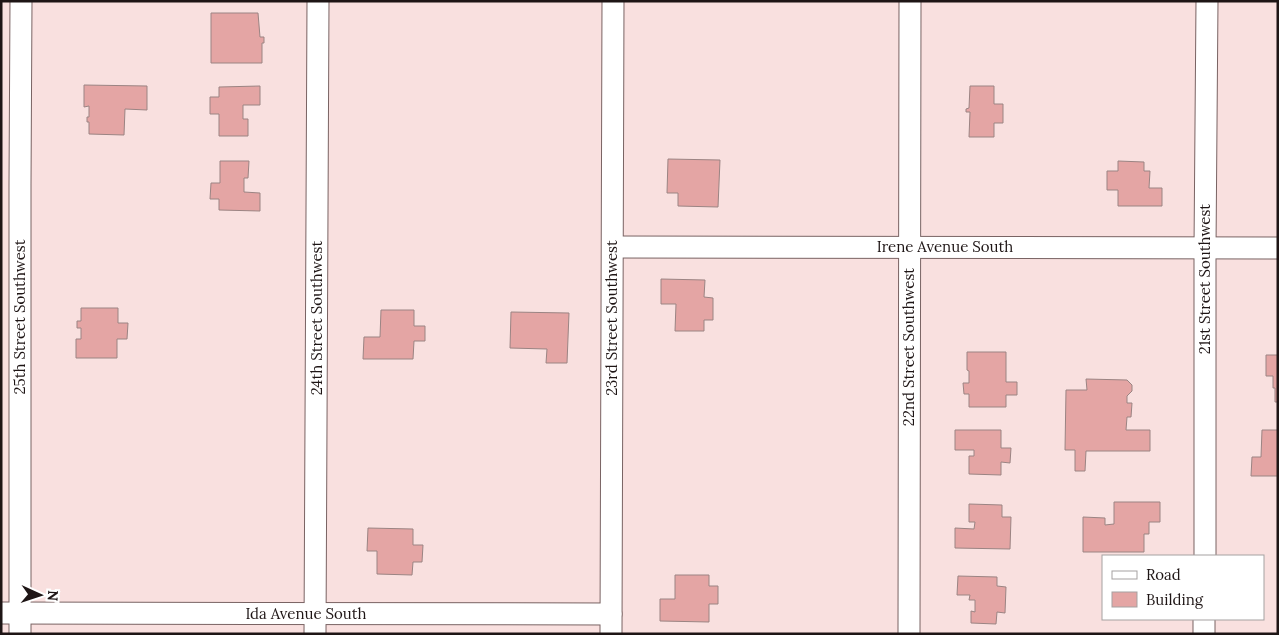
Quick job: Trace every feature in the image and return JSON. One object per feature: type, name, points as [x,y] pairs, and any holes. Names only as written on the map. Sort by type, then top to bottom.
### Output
[{"type":"street","name":"25th Street Southwest","points":[[13,620],[21,1]]},
{"type":"street","name":"24th Street Southwest","points":[[315,624],[318,1]]},
{"type":"street","name":"23rd Street Southwest","points":[[611,624],[613,1]]},
{"type":"street","name":"22nd Street Southwest","points":[[909,634],[910,1]]},
{"type":"street","name":"21st Street Southwest","points":[[1204,555],[1204,248],[1207,1]]},
{"type":"street","name":"Irene Avenue South","points":[[613,246],[1278,248]]},
{"type":"street","name":"Ida Avenue South","points":[[13,620],[315,624],[611,624]]},
{"type":"street","points":[[1204,620],[1204,634]]},
{"type":"building","points":[[211,13],[258,13],[260,37],[264,37],[264,43],[262,43],[262,63],[211,63]]},
{"type":"building","points":[[84,85],[147,86],[147,110],[125,109],[124,135],[89,134],[87,117],[89,117],[89,106],[84,107]]},
{"type":"building","points":[[260,86],[260,105],[243,105],[243,119],[248,119],[248,136],[219,136],[219,114],[210,114],[210,97],[219,97],[219,87]]},
{"type":"building","points":[[970,86],[994,86],[994,104],[1003,104],[1003,123],[994,123],[994,137],[969,137],[970,112],[966,112],[966,109],[969,108]]},
{"type":"building","points":[[668,159],[720,160],[718,207],[678,206],[678,193],[667,193]]},
{"type":"building","points":[[220,161],[249,161],[248,178],[244,178],[244,192],[260,193],[260,211],[219,210],[219,199],[210,199],[211,183],[220,183]]},
{"type":"building","points":[[1118,161],[1144,162],[1144,171],[1150,171],[1149,188],[1162,188],[1162,206],[1118,206],[1118,190],[1107,190],[1107,171],[1118,171]]},
{"type":"building","points":[[661,279],[705,280],[704,297],[713,298],[713,320],[704,320],[704,331],[675,331],[676,304],[661,304]]},
{"type":"building","points":[[81,308],[118,308],[118,323],[128,323],[127,339],[117,339],[117,358],[76,358],[76,339],[81,339],[81,328],[77,328],[77,321],[81,321]]},
{"type":"building","points":[[381,310],[414,310],[414,326],[425,326],[425,341],[414,341],[413,359],[363,359],[364,337],[380,337]]},
{"type":"building","points":[[511,312],[569,313],[567,363],[546,363],[547,349],[510,348]]},
{"type":"building","points":[[967,352],[1006,352],[1006,382],[1017,382],[1017,395],[1006,395],[1006,407],[969,407],[969,394],[964,394],[963,383],[969,383]]},
{"type":"building","points":[[1266,355],[1278,355],[1278,402],[1275,402],[1273,376],[1266,376]]},
{"type":"building","points":[[1086,379],[1127,380],[1132,385],[1132,391],[1127,396],[1127,403],[1132,403],[1131,417],[1127,417],[1126,430],[1150,430],[1150,451],[1086,451],[1085,471],[1075,471],[1075,450],[1065,450],[1066,390],[1087,390]]},
{"type":"building","points":[[955,430],[1001,430],[1001,448],[1011,448],[1010,463],[1001,462],[1001,475],[969,474],[969,456],[974,456],[974,450],[955,450]]},
{"type":"building","points":[[1262,430],[1278,430],[1278,476],[1251,476],[1252,457],[1261,457]]},
{"type":"building","points":[[1114,502],[1160,502],[1160,522],[1149,522],[1149,534],[1144,534],[1144,552],[1083,552],[1083,517],[1105,518],[1105,525],[1114,524]]},
{"type":"building","points":[[969,504],[1002,505],[1002,517],[1011,517],[1010,549],[955,548],[955,528],[974,529],[975,522],[969,522]]},
{"type":"building","points":[[368,528],[413,529],[413,545],[423,545],[422,562],[413,562],[412,575],[377,574],[377,551],[367,551]]},
{"type":"building","points":[[675,575],[709,575],[709,586],[718,586],[718,604],[709,604],[709,622],[660,621],[660,599],[675,599]]},
{"type":"building","points":[[958,576],[997,577],[997,586],[1006,587],[1005,613],[997,612],[996,624],[971,623],[971,611],[975,612],[975,600],[969,600],[970,595],[957,595]]}]
